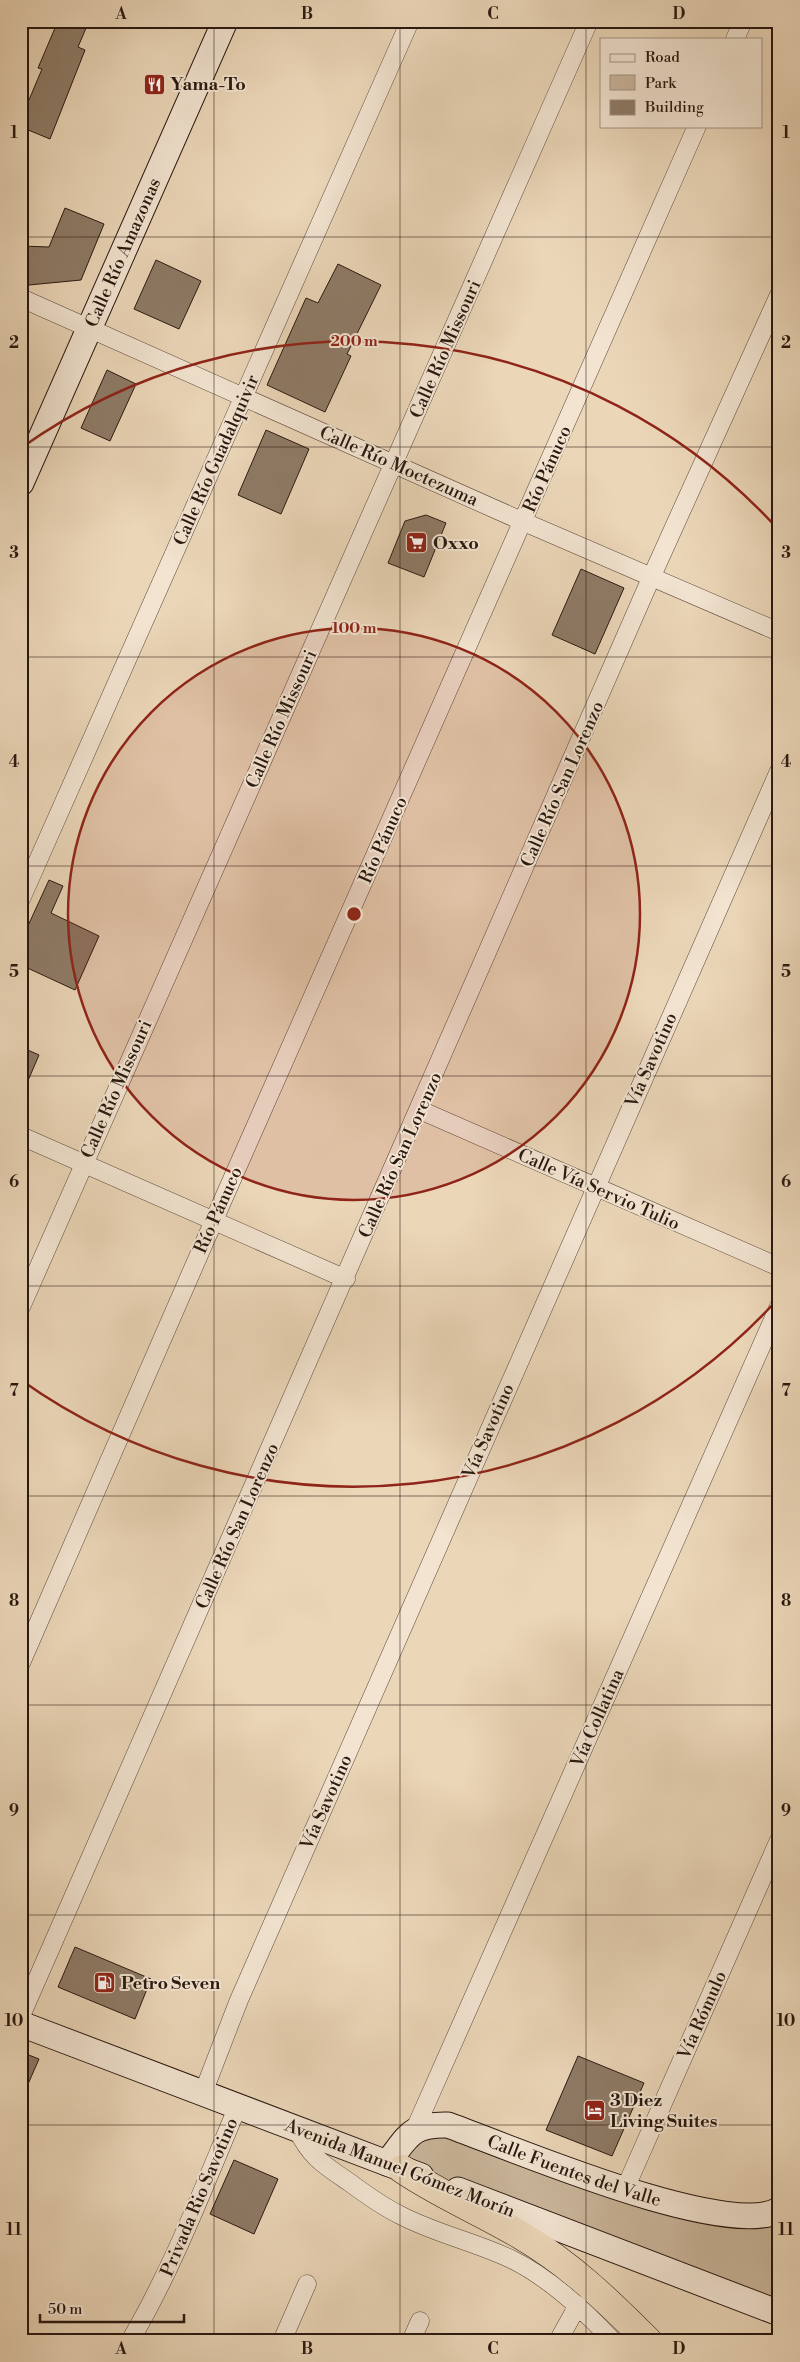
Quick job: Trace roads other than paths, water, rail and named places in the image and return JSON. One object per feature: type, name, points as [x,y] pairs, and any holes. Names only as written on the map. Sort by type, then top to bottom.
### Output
[{"type":"highway","points":[[394,2166],[523,2236],[566,2265],[600,2293],[648,2341]]},
{"type":"street","name":"Calle Río Amazonas","points":[[21,483],[225,21]]},
{"type":"street","name":"Calle Río Guadalquivir","points":[[21,899],[410,21]]},
{"type":"street","name":"Calle Río Missouri","points":[[21,1307],[589,21]]},
{"type":"street","points":[[735,38],[743,21]]},
{"type":"street","name":"Río Pánuco","points":[[21,1663],[213,1222],[524,522],[696,128]]},
{"type":"street","name":"Calle Río San Lorenzo","points":[[21,2016],[652,578],[779,295]]},
{"type":"street","name":"Calle Río Moctezuma","points":[[21,298],[88,330],[779,632]]},
{"type":"street","name":"Vía Savotino","points":[[202,2093],[243,1991],[594,1187],[779,771]]},
{"type":"street","name":"Calle Vía Servio Tulio","points":[[420,1110],[779,1267]]},
{"type":"street","points":[[21,1136],[346,1279]]},
{"type":"street","name":"Vía Collatina","points":[[415,2129],[779,1306]]},
{"type":"street","name":"Vía Rómulo","points":[[625,2189],[779,1840]]},
{"type":"street","name":"Avenida Manuel Gómez Morín","points":[[21,2024],[779,2313]]},
{"type":"street","name":"Privada Rio Savotino","points":[[130,2341],[156,2297],[238,2106]]},
{"type":"street","name":"Calle Fuentes del Valle","points":[[415,2129],[430,2125],[448,2125],[625,2189],[705,2212],[753,2218],[779,2210]]},
{"type":"street","points":[[297,2129],[304,2146],[317,2161],[400,2215],[513,2260],[578,2306],[613,2341]]},
{"type":"street","points":[[394,2166],[415,2129]]},
{"type":"street","points":[[282,2341],[306,2284]]},
{"type":"street","points":[[558,2341],[578,2306]]},
{"type":"street","points":[[411,2341],[420,2321]]},
{"type":"waterway","points":[[769,2341],[771,2337]]},
{"type":"place","name":"Yama-To","points":[[154,84]]},
{"type":"place","name":"Oxxo","points":[[417,543]]},
{"type":"place","name":"Petro Seven","points":[[105,1983]]},
{"type":"place","name":"3 Diez Living Suites","points":[[594,2110]]}]
